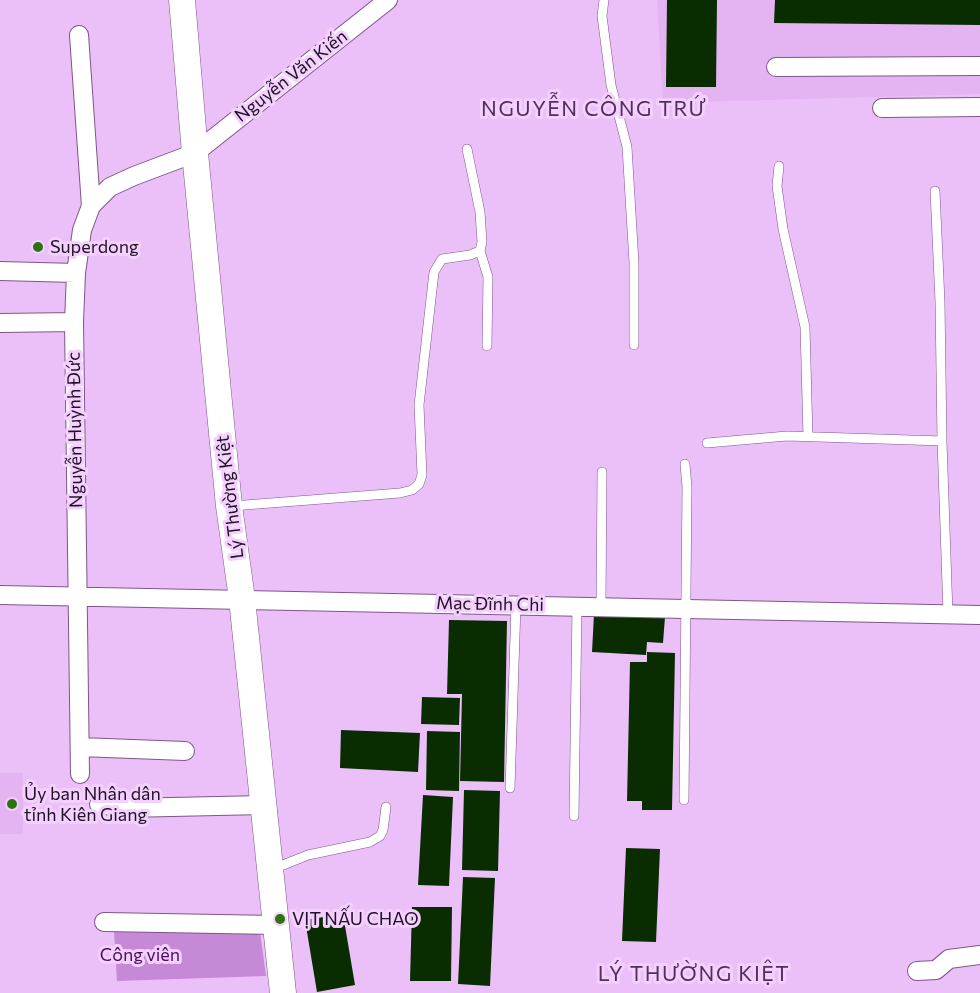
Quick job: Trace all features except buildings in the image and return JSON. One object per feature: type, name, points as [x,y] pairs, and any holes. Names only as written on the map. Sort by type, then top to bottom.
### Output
[{"type":"main road","name":"Lý Thường Kiệt","points":[[182,0],[229,506],[242,599],[283,993]]},
{"type":"street","name":"Nguyễn Văn Kiến","points":[[195,153],[388,0]]},
{"type":"street","points":[[79,35],[91,206]]},
{"type":"street","points":[[776,67],[980,66]]},
{"type":"street","points":[[882,108],[980,107]]},
{"type":"street","name":"Nguyễn Huỳnh Đức","points":[[80,774],[74,322],[76,273],[82,230],[91,206],[110,187],[195,153]]},
{"type":"street","points":[[0,271],[76,273]]},
{"type":"street","points":[[0,323],[74,322]]},
{"type":"street","name":"Mạc Đĩnh Chi","points":[[0,595],[980,615]]},
{"type":"street","points":[[80,747],[184,751]]},
{"type":"street","points":[[99,804],[125,808],[264,805]]},
{"type":"street","points":[[104,922],[276,925]]},
{"type":"street","points":[[916,971],[936,970],[949,959],[980,955]]},
{"type":"lane","points":[[604,0],[602,16],[610,85],[627,147],[634,263],[634,345]]},
{"type":"lane","points":[[467,149],[480,212],[482,242],[480,251],[488,277],[487,346]]},
{"type":"lane","points":[[779,166],[777,186],[783,229],[805,327],[808,437]]},
{"type":"lane","points":[[935,191],[948,614]]},
{"type":"lane","points":[[229,506],[400,493],[412,490],[418,484],[422,475],[419,405],[434,272],[442,259],[470,255],[480,251]]},
{"type":"lane","points":[[708,443],[763,437],[942,441]]},
{"type":"lane","points":[[684,800],[686,464]]},
{"type":"lane","points":[[601,606],[602,472]]},
{"type":"lane","points":[[510,788],[516,605]]},
{"type":"lane","points":[[574,816],[577,606]]},
{"type":"lane","points":[[270,870],[308,855],[370,842],[380,836],[383,830],[386,807]]},
{"type":"shaded area","points":[[657,0],[980,0],[980,94],[663,103]]},
{"type":"shaded area","name":"Ủy ban Nhân dân tỉnh Kiên Giang","points":[[0,773],[23,773],[23,834],[0,834]]},
{"type":"green space","name":"Công viên","points":[[114,931],[260,932],[266,976],[117,981]]},
{"type":"place","name":"Superdong","points":[[38,247]]},
{"type":"place","name":"Ủy ban Nhân dân tỉnh Kiên Giang","points":[[12,804]]},
{"type":"place","name":"VỊT NẤU CHAO","points":[[280,919]]},
{"type":"district","name":"NGUYỄN CÔNG TRỨ","points":[[594,109]]},
{"type":"district","name":"LÝ THƯỜNG KIỆT","points":[[694,974]]}]
